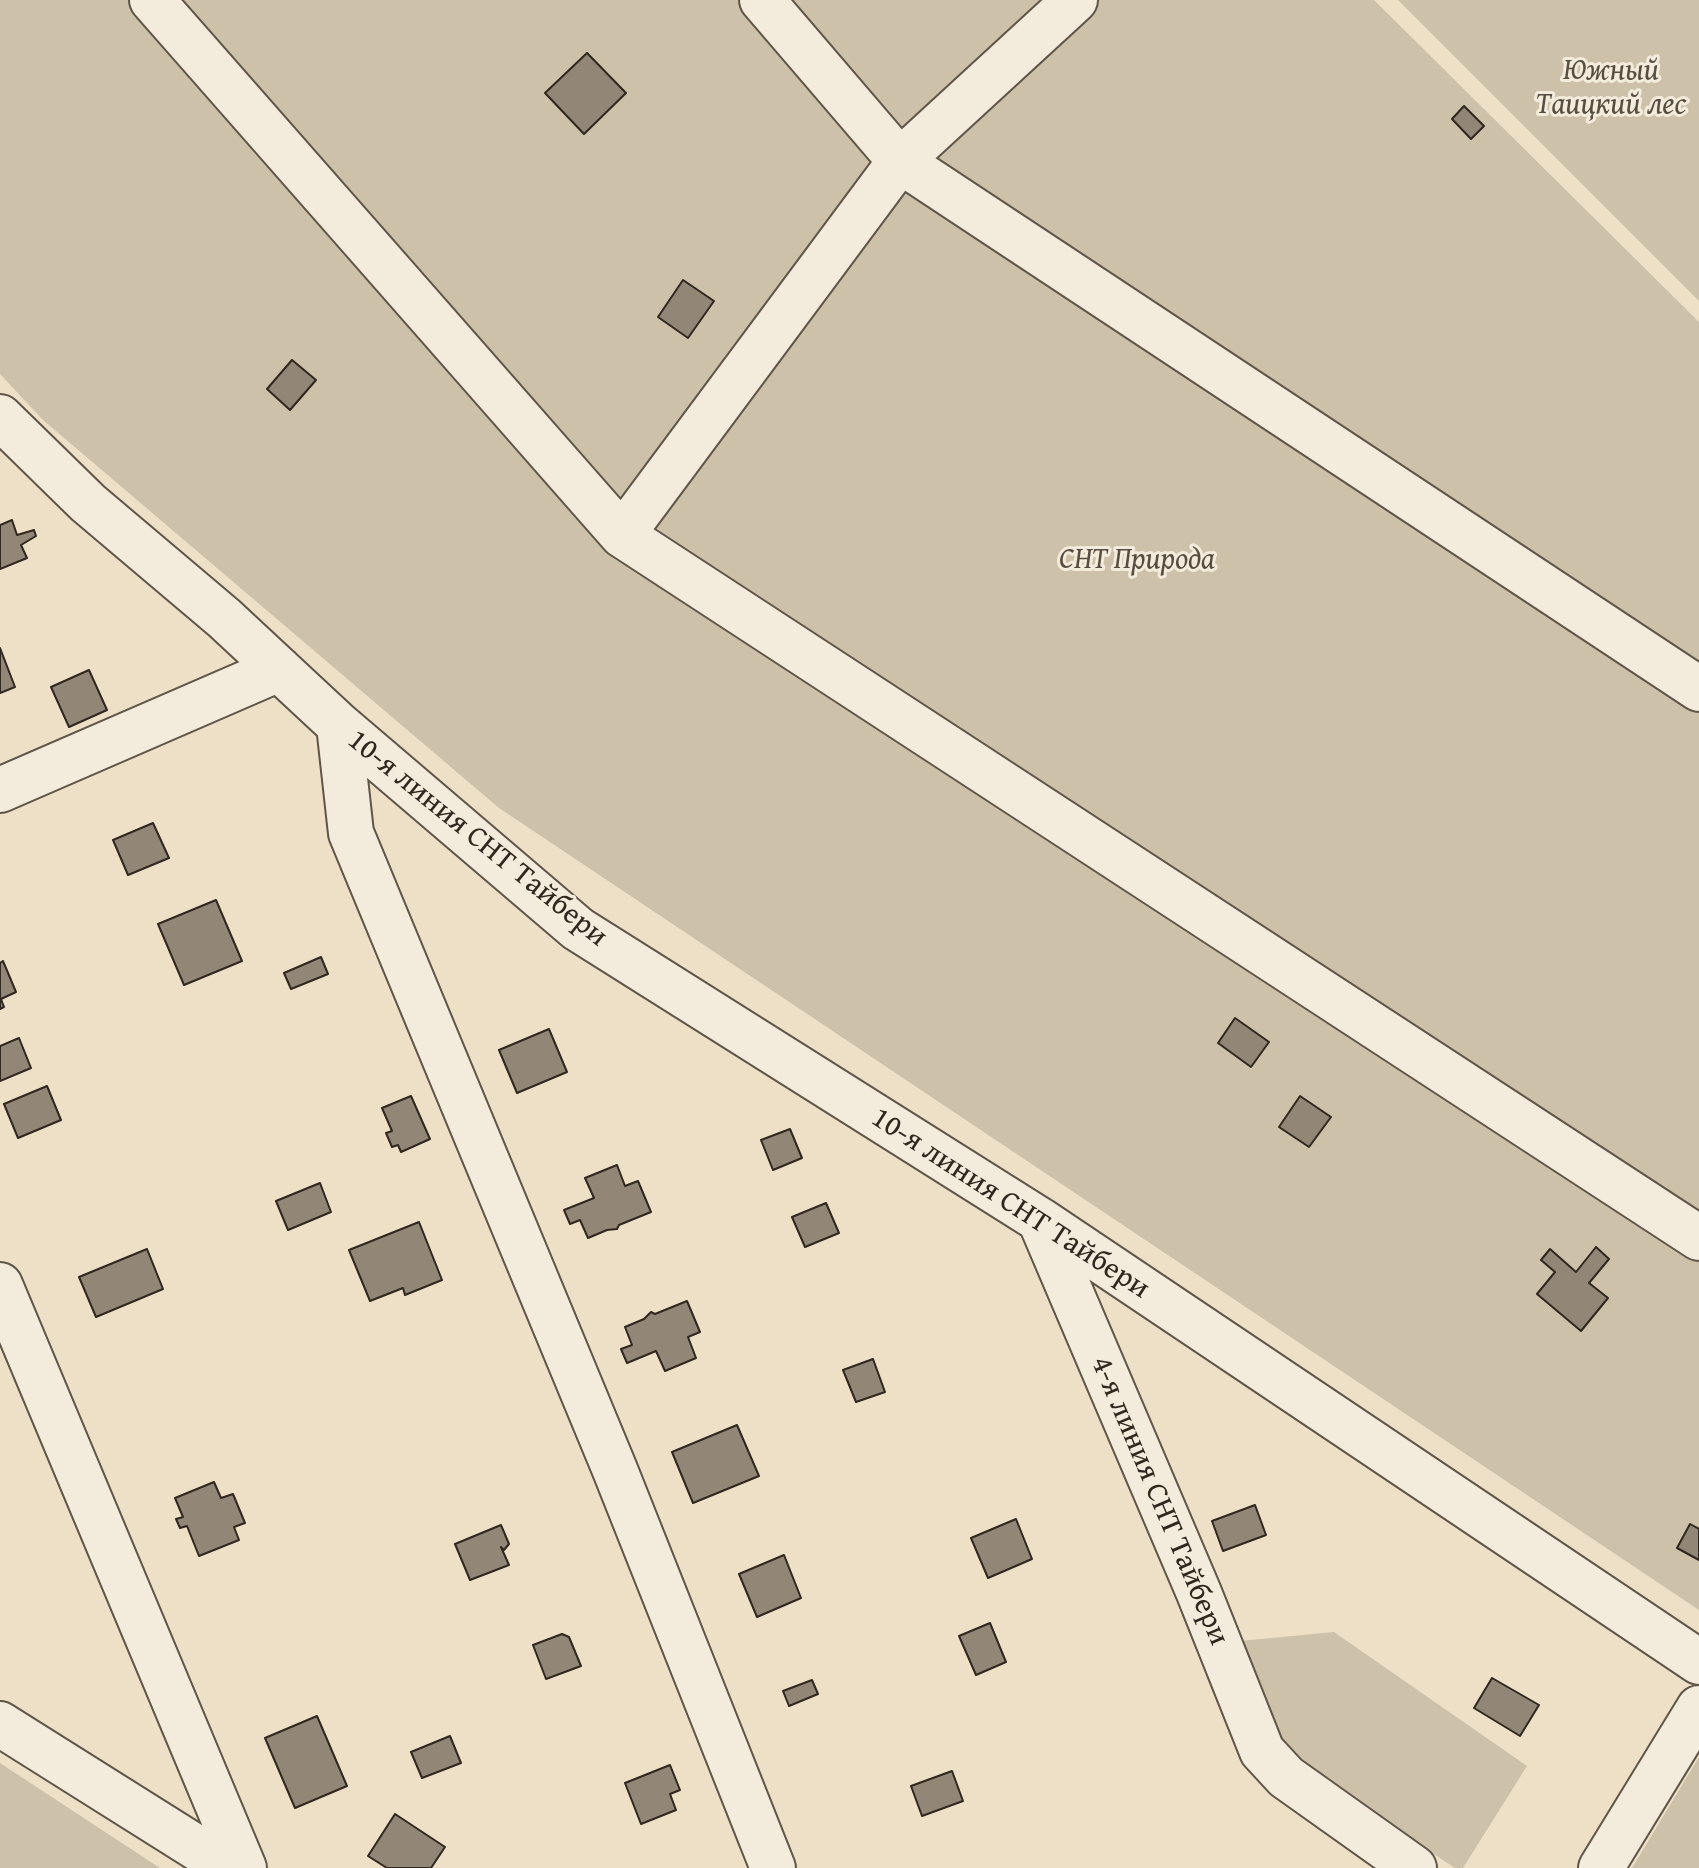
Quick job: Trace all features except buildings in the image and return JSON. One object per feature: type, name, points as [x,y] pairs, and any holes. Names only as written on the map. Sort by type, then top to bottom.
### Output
[{"type":"street","points":[[152,0],[622,535],[1699,1238]]},
{"type":"street","points":[[762,0],[900,161],[1699,689]]},
{"type":"street","points":[[622,535],[900,161],[1075,0]]},
{"type":"street","name":"10-я линия СНТ Тайбери","points":[[0,417],[88,503],[224,618],[339,725],[578,929],[1040,1220],[1699,1662]]},
{"type":"street","points":[[0,790],[279,669]]},
{"type":"street","points":[[339,725],[351,833],[615,1470],[773,1868]]},
{"type":"street","name":"4-я линия СНТ Тайбери","points":[[1040,1220],[1199,1593],[1262,1751],[1286,1777],[1414,1868]]},
{"type":"street","points":[[0,1285],[244,1868]]},
{"type":"street","points":[[1601,1868],[1699,1708]]},
{"type":"street","points":[[0,1724],[229,1868]]},
{"type":"green space","name":"СНТ Природа","points":[[0,0],[1374,0],[1699,322],[1699,1610],[499,808],[43,420],[0,374]]},
{"type":"green space","name":"Южный Таицкий лес","points":[[1398,0],[1699,0],[1699,301]]},
{"type":"green space","points":[[1334,1632],[1527,1766],[1463,1868],[1455,1868],[1317,1776],[1280,1739],[1240,1641]]},
{"type":"green space","points":[[1699,1757],[1699,1868],[1632,1868]]},
{"type":"green space","points":[[0,1763],[160,1868],[0,1868]]}]
